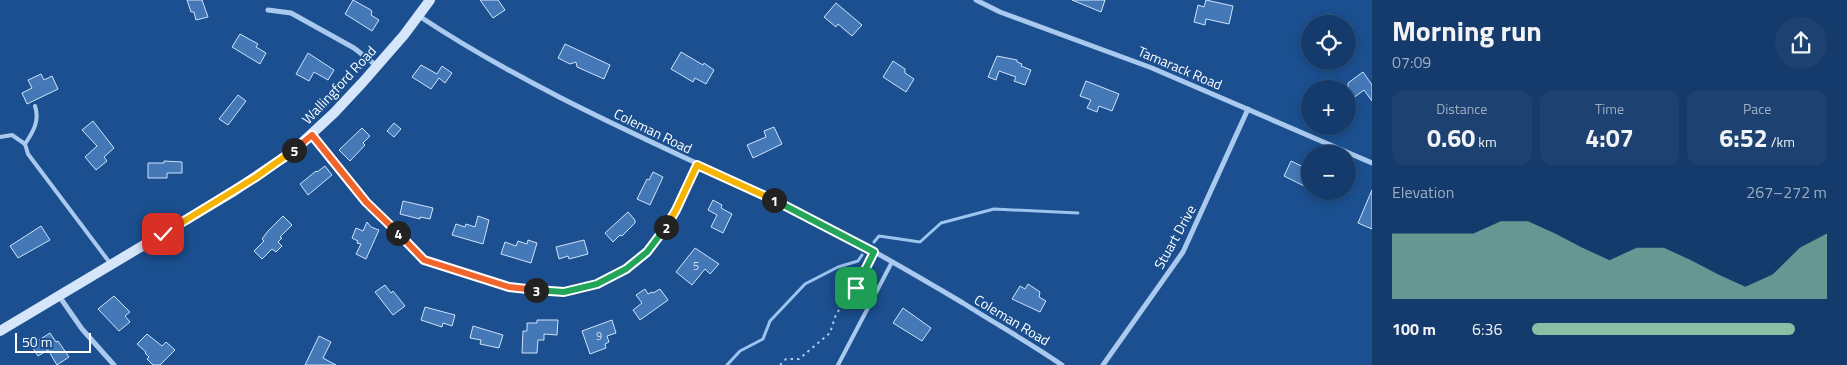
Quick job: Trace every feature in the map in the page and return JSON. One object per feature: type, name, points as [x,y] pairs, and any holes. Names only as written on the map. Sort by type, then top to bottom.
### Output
[{"type":"street","name":"Wallingford Road","points":[[0,331],[256,177],[292,152],[334,114],[377,66],[430,0]]},
{"type":"street","name":"Tamarack Road","points":[[976,0],[1000,12],[1152,68],[1372,163]]},
{"type":"street","points":[[268,10],[292,13],[354,48],[377,66]]},
{"type":"street","name":"Coleman Road","points":[[419,16],[527,80],[697,165],[799,212],[874,252],[1062,365]]},
{"type":"street","name":"Stuart Drive","points":[[1103,365],[1183,252],[1248,109]]},
{"type":"street","points":[[424,260],[509,287],[564,292],[597,284],[626,269],[647,252],[676,210],[697,165]]},
{"type":"street","points":[[59,296],[82,330],[114,365]]},
{"type":"lane","points":[[25,144],[37,122],[38,114],[35,106]]},
{"type":"lane","points":[[0,137],[12,135],[25,144],[28,154],[111,265]]},
{"type":"lane","points":[[838,365],[892,262]]},
{"type":"path","points":[[312,135],[366,202],[424,260]]},
{"type":"path","points":[[780,365],[786,359],[799,359],[830,333],[836,314],[856,288],[874,252]]},
{"type":"building","points":[[187,0],[202,0],[208,17],[196,20]]},
{"type":"building","points":[[353,0],[371,10],[371,15],[379,20],[372,31],[345,14]]},
{"type":"building","points":[[480,0],[498,0],[505,10],[493,18]]},
{"type":"building","points":[[1072,0],[1105,0],[1101,12]]},
{"type":"building","points":[[1206,0],[1233,6],[1229,24],[1206,19],[1205,25],[1194,22],[1198,5],[1204,7]]},
{"type":"building","points":[[836,3],[862,25],[852,36],[838,24],[836,27],[824,17]]},
{"type":"building","points":[[240,34],[258,44],[256,47],[266,53],[260,64],[232,47]]},
{"type":"building","points":[[565,44],[610,65],[604,79],[577,67],[576,62],[570,64],[558,58]]},
{"type":"building","points":[[681,52],[714,70],[706,84],[695,78],[693,82],[671,69]]},
{"type":"building","points":[[308,53],[334,70],[328,80],[314,72],[309,81],[296,74]]},
{"type":"building","points":[[997,56],[1017,60],[1017,62],[1022,64],[1021,66],[1031,70],[1025,85],[1014,81],[1016,77],[999,71],[996,80],[988,77]]},
{"type":"building","points":[[893,61],[905,69],[905,73],[914,79],[906,92],[883,77]]},
{"type":"building","points":[[421,65],[437,74],[442,66],[452,73],[445,83],[439,78],[431,89],[412,77]]},
{"type":"building","points":[[1363,72],[1372,85],[1372,101],[1364,90],[1356,96],[1356,80],[1352,80]]},
{"type":"building","points":[[41,74],[44,80],[52,76],[58,89],[27,104],[22,93],[32,88],[28,80]]},
{"type":"building","points":[[1086,81],[1119,94],[1112,111],[1099,106],[1097,112],[1087,108],[1091,100],[1080,96]]},
{"type":"building","points":[[238,95],[246,101],[228,125],[219,119]]},
{"type":"building","points":[[93,121],[114,148],[104,157],[107,161],[96,170],[85,157],[97,146],[82,130]]},
{"type":"building","points":[[394,123],[401,129],[394,137],[387,131]]},
{"type":"building","points":[[774,127],[782,144],[753,158],[747,145],[766,137],[764,131]]},
{"type":"building","points":[[362,128],[370,136],[363,143],[365,145],[350,161],[339,150]]},
{"type":"building","points":[[164,161],[182,162],[182,173],[167,173],[167,178],[148,178],[148,163],[164,163]]},
{"type":"building","points":[[1291,161],[1301,166],[1301,184],[1284,176]]},
{"type":"building","points":[[325,166],[332,175],[308,195],[300,184]]},
{"type":"building","points":[[653,172],[663,177],[650,205],[637,199],[647,179],[649,180]]},
{"type":"building","points":[[1372,190],[1372,229],[1358,223]]},
{"type":"building","points":[[713,200],[722,205],[721,208],[732,214],[723,233],[711,227],[717,215],[708,210]]},
{"type":"building","points":[[403,201],[433,208],[430,219],[420,217],[420,219],[400,214]]},
{"type":"building","points":[[628,212],[635,220],[635,223],[613,242],[605,233]]},
{"type":"building","points":[[283,216],[292,225],[280,237],[282,238],[278,242],[282,246],[276,252],[272,249],[262,259],[254,251],[264,241],[262,239],[268,231]]},
{"type":"building","points":[[478,216],[489,220],[483,244],[452,235],[456,224],[465,227],[466,224],[475,227]]},
{"type":"building","points":[[367,222],[371,227],[379,230],[366,259],[356,254],[361,244],[352,238],[356,228],[363,231]]},
{"type":"building","points":[[41,226],[50,240],[18,258],[10,246]]},
{"type":"building","points":[[528,240],[537,243],[531,263],[501,254],[505,242],[516,246],[518,241],[527,244]]},
{"type":"building","points":[[584,240],[588,254],[569,259],[568,256],[559,259],[556,247]]},
{"type":"building","points":[[695,248],[719,264],[710,274],[705,269],[692,285],[676,272]]},
{"type":"building","points":[[1028,284],[1040,292],[1039,297],[1046,301],[1040,312],[1012,299],[1020,286],[1025,289]]},
{"type":"building","points":[[385,285],[391,293],[393,291],[405,306],[393,315],[375,292]]},
{"type":"building","points":[[645,289],[648,294],[660,289],[668,300],[640,320],[633,310],[642,303],[636,295]]},
{"type":"building","points":[[114,296],[130,312],[125,316],[130,322],[119,331],[98,309]]},
{"type":"building","points":[[425,307],[455,315],[452,326],[443,323],[442,327],[421,320]]},
{"type":"building","points":[[903,308],[931,328],[922,341],[893,323]]},
{"type":"building","points":[[537,320],[558,320],[557,335],[544,334],[544,340],[538,340],[537,353],[522,353],[523,331],[527,331],[527,323],[537,323]]},
{"type":"building","points":[[612,320],[616,333],[607,336],[609,342],[605,344],[606,348],[590,354],[582,331]]},
{"type":"building","points":[[473,326],[503,335],[499,348],[480,344],[481,340],[470,338]]},
{"type":"building","points":[[50,333],[69,357],[57,365],[48,350],[38,356],[31,345]]},
{"type":"building","points":[[147,334],[162,346],[166,342],[175,350],[160,365],[153,365],[147,359],[149,357],[146,352],[137,344]]},
{"type":"building","points":[[319,336],[331,342],[323,358],[336,365],[305,365]]},
{"type":"waterway","points":[[874,242],[879,236],[920,242],[941,223],[994,209],[1078,213]]},
{"type":"waterway","points":[[727,365],[740,351],[763,339],[770,321],[805,284],[838,267],[858,261],[862,255]]},
{"type":"route","points":[[163,234],[272,167],[312,135],[366,202],[424,260],[509,287],[564,292],[597,284],[626,269],[647,252],[676,210],[697,165],[799,212],[874,252],[856,288]]}]
